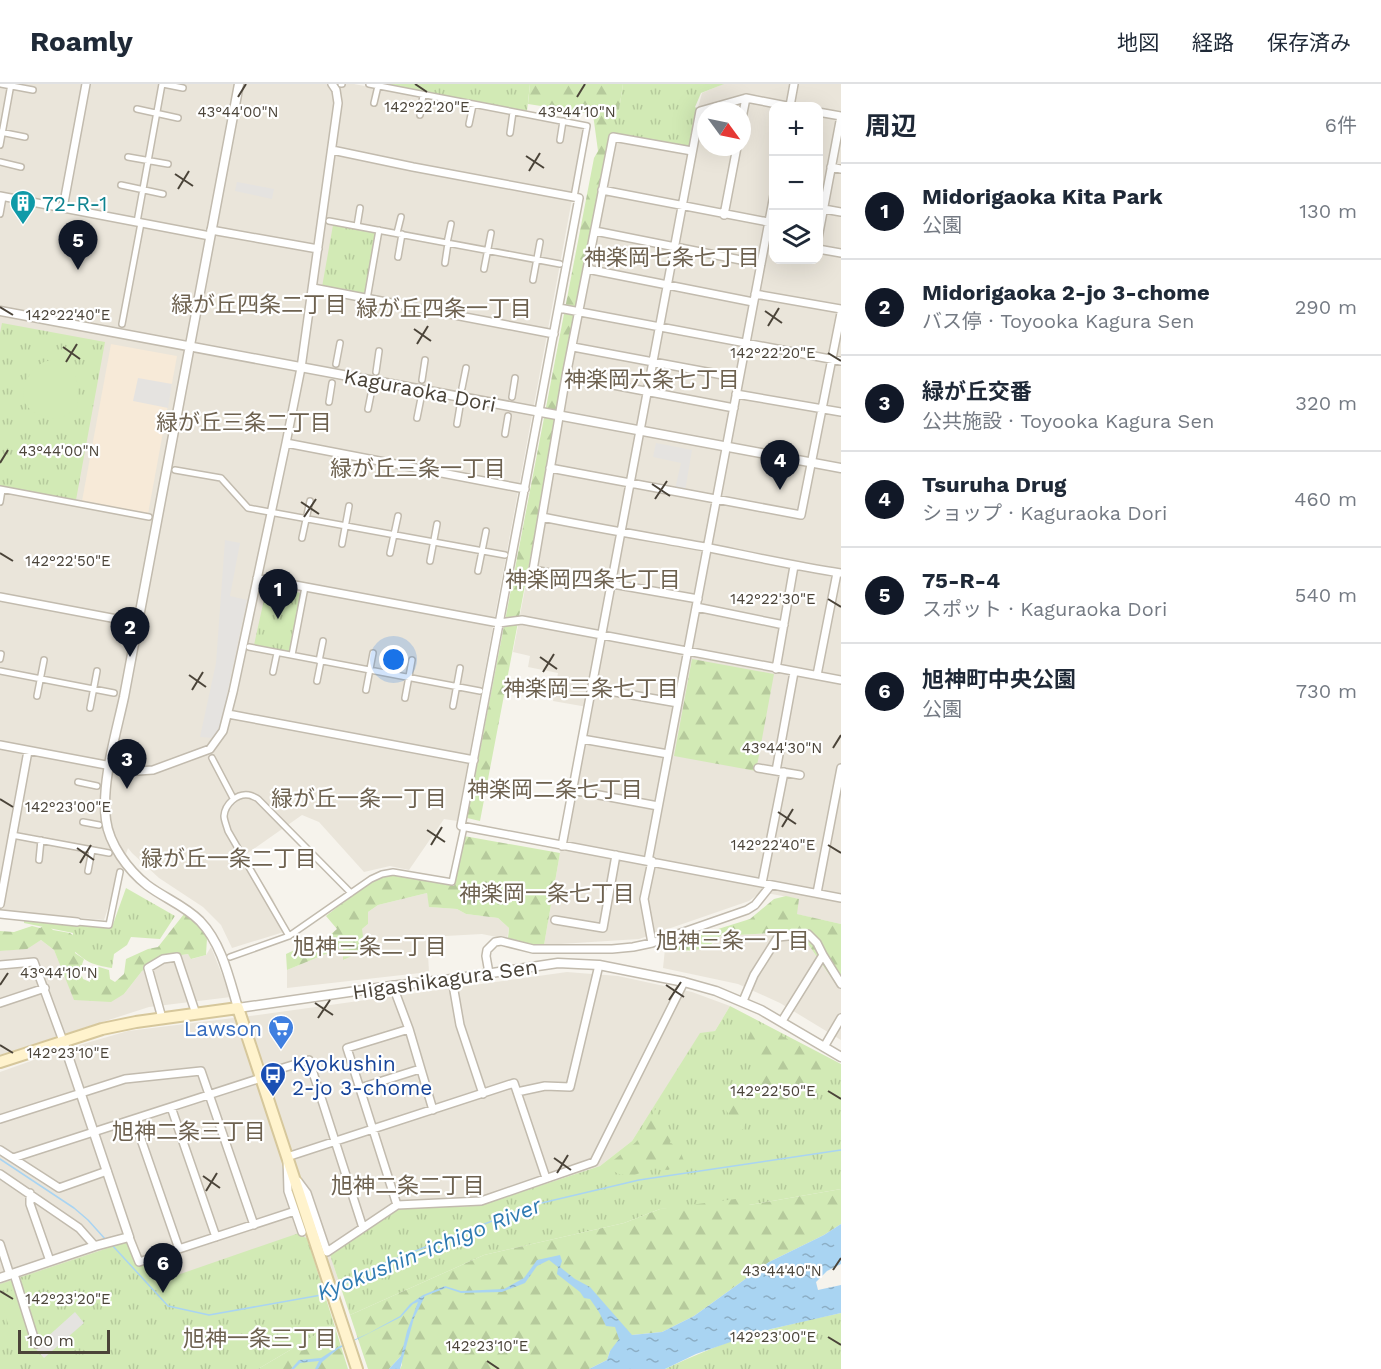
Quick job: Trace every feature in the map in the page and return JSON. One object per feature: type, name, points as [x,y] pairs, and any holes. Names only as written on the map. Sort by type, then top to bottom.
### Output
[{"type":"main road","name":"Higashikagura Sen","points":[[0,1062],[102,1029],[238,1008]]},
{"type":"main road","points":[[238,1008],[357,1369]]},
{"type":"street","points":[[1,84],[33,90]]},
{"type":"street","points":[[63,208],[86,84]]},
{"type":"street","points":[[122,324],[162,84],[183,88]]},
{"type":"street","points":[[238,1008],[215,941],[201,922],[185,908],[132,872],[117,849],[106,821],[105,803],[107,776],[239,84]]},
{"type":"street","points":[[0,746],[138,771],[153,770],[210,749],[223,731],[301,368],[339,103],[332,84]]},
{"type":"street","points":[[369,84],[587,126],[574,197]]},
{"type":"street","points":[[790,102],[794,84]]},
{"type":"street","points":[[0,145],[11,85]]},
{"type":"street","points":[[374,103],[378,86]]},
{"type":"street","points":[[420,115],[423,95]]},
{"type":"street","points":[[745,102],[746,98]]},
{"type":"street","points":[[562,846],[700,111],[746,98],[769,102]]},
{"type":"street","points":[[469,124],[473,105]]},
{"type":"street","points":[[137,109],[178,118]]},
{"type":"street","points":[[510,133],[513,112]]},
{"type":"street","points":[[823,113],[841,116],[823,215]]},
{"type":"street","points":[[560,140],[563,121]]},
{"type":"street","points":[[1,132],[25,137]]},
{"type":"street","points":[[692,151],[613,137],[566,376],[533,570],[698,599]]},
{"type":"street","points":[[230,957],[289,936],[371,879],[382,874],[393,872],[452,882],[579,198],[332,150]]},
{"type":"street","points":[[724,214],[735,156]]},
{"type":"street","points":[[128,157],[168,164]]},
{"type":"street","points":[[0,162],[21,167]]},
{"type":"street","points":[[831,167],[841,169]]},
{"type":"street","points":[[122,185],[163,194]]},
{"type":"street","points":[[602,190],[768,222]]},
{"type":"street","points":[[0,214],[2,197],[139,223],[318,249]]},
{"type":"street","points":[[357,226],[360,208]]},
{"type":"street","points":[[824,209],[841,212]]},
{"type":"street","points":[[652,943],[644,899],[658,806],[771,210]]},
{"type":"street","points":[[398,257],[401,217]]},
{"type":"street","points":[[330,221],[560,264]]},
{"type":"street","points":[[445,263],[450,224]]},
{"type":"street","points":[[367,299],[379,230]]},
{"type":"street","points":[[595,231],[761,264]]},
{"type":"street","points":[[484,269],[491,233]]},
{"type":"street","points":[[765,240],[769,241]]},
{"type":"street","points":[[533,280],[540,242]]},
{"type":"street","points":[[823,250],[841,253]]},
{"type":"street","points":[[587,269],[753,302]]},
{"type":"street","points":[[313,288],[554,334]]},
{"type":"street","points":[[550,468],[801,515],[841,311],[755,294]]},
{"type":"street","points":[[559,308],[841,361]]},
{"type":"street","name":"Kaguraoka Dori","points":[[0,311],[841,468]]},
{"type":"street","points":[[336,364],[340,343]]},
{"type":"street","points":[[573,347],[740,378]]},
{"type":"street","points":[[375,372],[380,351]]},
{"type":"street","points":[[422,380],[425,360]]},
{"type":"street","points":[[462,388],[466,368]]},
{"type":"street","points":[[566,376],[734,408]]},
{"type":"street","points":[[512,397],[515,378]]},
{"type":"street","points":[[328,402],[332,383]]},
{"type":"street","points":[[368,409],[372,389]]},
{"type":"street","points":[[736,394],[841,412]]},
{"type":"street","points":[[417,418],[421,398]]},
{"type":"street","points":[[457,424],[460,406]]},
{"type":"street","points":[[505,434],[508,416]]},
{"type":"street","points":[[286,443],[525,489]]},
{"type":"street","points":[[175,470],[221,478],[248,507],[505,555]]},
{"type":"street","points":[[0,502],[1,490],[148,517]]},
{"type":"street","points":[[302,538],[310,501]]},
{"type":"street","points":[[342,544],[349,506]]},
{"type":"street","points":[[390,553],[398,516]]},
{"type":"street","points":[[542,517],[839,573]]},
{"type":"street","points":[[430,561],[437,524]]},
{"type":"street","points":[[478,571],[486,531]]},
{"type":"street","points":[[818,675],[841,564]]},
{"type":"street","points":[[776,669],[794,566]]},
{"type":"street","points":[[257,578],[499,623],[522,620],[841,680]]},
{"type":"street","points":[[292,655],[305,587]]},
{"type":"street","points":[[0,597],[138,623]]},
{"type":"street","points":[[696,607],[784,625]]},
{"type":"street","points":[[317,681],[323,641]]},
{"type":"street","points":[[249,647],[480,691]]},
{"type":"street","points":[[273,672],[277,653]]},
{"type":"street","points":[[366,690],[373,653]]},
{"type":"street","points":[[37,696],[44,660]]},
{"type":"street","points":[[405,698],[412,660]]},
{"type":"street","points":[[453,706],[460,668]]},
{"type":"street","points":[[0,671],[114,693]]},
{"type":"street","points":[[90,708],[97,671]]},
{"type":"street","points":[[762,883],[794,672]]},
{"type":"street","points":[[592,688],[678,703]]},
{"type":"street","points":[[228,714],[474,760]]},
{"type":"street","points":[[582,739],[668,754]]},
{"type":"street","points":[[0,904],[28,751]]},
{"type":"street","points":[[212,758],[233,798]]},
{"type":"street","points":[[758,768],[800,775]]},
{"type":"street","points":[[817,893],[841,768]]},
{"type":"street","points":[[78,782],[97,786]]},
{"type":"street","points":[[572,790],[658,806]]},
{"type":"street","points":[[289,936],[228,831],[224,815],[233,798],[249,795],[258,799],[351,893]]},
{"type":"street","points":[[83,822],[99,825]]},
{"type":"street","points":[[464,827],[841,898]]},
{"type":"street","points":[[12,835],[109,853]]},
{"type":"street","points":[[39,860],[41,840]]},
{"type":"street","points":[[88,871],[92,850]]},
{"type":"street","points":[[555,921],[603,928],[616,855]]},
{"type":"street","points":[[0,914],[109,925],[120,872]]},
{"type":"street","points":[[489,973],[487,950],[495,942],[501,941],[533,949],[633,947],[652,943],[747,910],[755,905],[771,885]]},
{"type":"street","points":[[743,1001],[754,975],[778,937],[808,934],[817,943],[841,984]]},
{"type":"street","points":[[782,1021],[823,955]]},
{"type":"street","points":[[162,1018],[148,968],[163,959],[177,957],[196,1014]]},
{"type":"street","points":[[0,965],[34,962],[139,1262],[295,1211]]},
{"type":"street","name":"Higashikagura Sen","points":[[238,1008],[558,963],[599,964],[684,982],[743,1001],[782,1021],[841,1057]]},
{"type":"street","points":[[517,1092],[545,1086],[570,1087],[599,964]]},
{"type":"street","points":[[452,979],[460,1025],[483,1094]]},
{"type":"street","points":[[294,1176],[307,1192],[327,1252],[397,1205],[481,1201],[594,1162],[684,982]]},
{"type":"street","points":[[394,985],[433,1110]]},
{"type":"street","points":[[0,1003],[45,988]]},
{"type":"street","points":[[824,1047],[841,1018]]},
{"type":"street","points":[[397,1205],[347,1048],[409,1029]]},
{"type":"street","points":[[13,1158],[309,1060],[363,1228]]},
{"type":"street","points":[[360,1088],[420,1069]]},
{"type":"street","points":[[0,1119],[125,1079],[201,1071],[254,1225]]},
{"type":"street","points":[[302,1232],[288,1191],[287,1157],[514,1083],[546,1178]]},
{"type":"street","points":[[171,1107],[216,1237]]},
{"type":"street","points":[[134,1119],[179,1249]]},
{"type":"street","points":[[0,1150],[59,1188],[107,1171]]},
{"type":"street","points":[[0,1174],[79,1228],[98,1245]]},
{"type":"street","points":[[30,1193],[30,1204],[50,1261]]},
{"type":"street","points":[[0,1278],[129,1236]]},
{"type":"street","points":[[0,1244],[36,1344]]},
{"type":"shaded area","points":[[0,84],[354,84],[585,129],[457,821],[444,819],[409,870],[390,866],[364,872],[319,822],[302,815],[245,855],[273,899],[287,931],[232,948],[221,925],[203,907],[159,878],[128,848],[104,920],[0,911]]},
{"type":"shaded area","points":[[723,84],[841,84],[841,924],[796,914],[799,899],[761,892],[749,901],[639,939],[544,945],[560,853],[593,708],[553,701],[558,673],[528,667],[530,656],[513,652],[607,156],[613,137],[685,155],[697,111],[697,156],[751,156],[751,102],[700,102],[702,93]]},
{"type":"shaded area","points":[[237,182],[274,189],[272,199],[235,191]]},
{"type":"shaded area","points":[[111,344],[177,356],[148,514],[82,501]]},
{"type":"shaded area","points":[[138,378],[172,384],[168,408],[133,401]]},
{"type":"shaded area","points":[[656,443],[692,450],[685,491],[675,489],[681,463],[653,457]]},
{"type":"shaded area","points":[[225,540],[240,543],[230,596],[247,600],[220,728],[213,738],[200,737],[216,663]]},
{"type":"shaded area","points":[[427,893],[430,907],[457,909],[466,914],[498,918],[509,928],[507,939],[482,934],[427,937],[429,972],[287,988],[287,970],[343,947],[344,960],[362,929],[368,924],[368,912],[378,905]]},
{"type":"shaded area","points":[[773,933],[808,944],[835,983],[841,987],[841,1040],[780,1003],[738,984],[663,968],[665,949],[689,952],[713,944],[720,936]]},
{"type":"shaded area","points":[[41,940],[54,950],[75,1000],[124,994],[142,971],[162,958],[188,954],[192,959],[206,955],[211,947],[231,997],[149,1007],[0,1055],[0,951],[27,948]]},
{"type":"shaded area","points":[[567,972],[618,976],[692,992],[730,1006],[715,1031],[700,1034],[632,1141],[600,1166],[477,1206],[399,1208],[330,1255],[341,1288],[197,1369],[0,1369],[0,1072],[59,1051],[128,1031]]},
{"type":"shaded area","points":[[75,1312],[84,1323],[44,1358],[35,1348]]},
{"type":"green space","points":[[385,84],[530,84],[527,111]]},
{"type":"green space","points":[[530,84],[623,84],[619,110],[613,118],[613,137],[607,156],[480,821],[467,818],[594,158],[598,151],[593,114],[528,104]]},
{"type":"green space","points":[[623,84],[724,84],[701,93],[695,107],[697,109],[697,126],[692,151],[613,137],[613,118],[619,110]]},
{"type":"green space","points":[[333,225],[376,232],[366,294],[322,287]]},
{"type":"green space","points":[[2,323],[105,342],[76,500],[0,486],[0,333]]},
{"type":"green space","points":[[57,359],[65,362],[74,371],[78,405],[76,409],[58,420],[34,412],[26,405],[23,393],[26,380],[34,369],[43,363]]},
{"type":"green space","points":[[267,586],[301,593],[289,652],[254,645]]},
{"type":"green space","points":[[692,659],[774,674],[756,771],[674,756]]},
{"type":"green space","points":[[464,836],[560,853],[544,945],[508,938],[509,928],[498,918],[466,914],[457,909],[429,907],[427,893],[378,905],[368,912],[368,924],[362,929],[365,950],[343,960],[343,947],[287,970],[286,954],[301,947],[309,953],[337,929],[326,916],[373,882],[396,875],[422,878],[454,886]]},
{"type":"green space","points":[[126,888],[175,916],[160,939],[131,937],[127,945],[114,954],[112,968],[99,966],[76,953],[71,948],[73,933],[24,923],[24,919],[112,927]]},
{"type":"green space","points":[[786,896],[799,899],[797,914],[841,924],[841,987],[835,983],[808,944],[773,933],[720,936],[702,949],[665,949],[664,946],[750,919],[774,899]]},
{"type":"green space","points":[[184,914],[199,926],[207,938],[206,955],[191,959],[188,954],[162,958],[142,971],[124,994],[111,1002],[74,1000],[54,950],[41,940],[27,949],[0,951],[0,931],[14,932],[32,926],[40,928],[45,925],[53,930],[70,933],[79,940],[75,953],[84,959],[80,970],[83,979],[90,982],[91,969],[99,967],[109,970],[110,979],[115,982],[124,974],[126,959],[158,947]]},
{"type":"green space","points":[[730,1006],[841,1064],[841,1189],[749,1205],[660,1209],[624,1223],[484,1255],[350,1315],[330,1255],[399,1208],[478,1206],[600,1166],[632,1141],[700,1033],[715,1031]]},
{"type":"green space","points":[[755,1022],[834,1063],[834,1074],[822,1077],[817,1092],[802,1104],[793,1102],[781,1105],[758,1095],[756,1085],[760,1077],[747,1040]]},
{"type":"green space","points":[[741,1098],[751,1110],[743,1129],[731,1136],[725,1129],[732,1119],[720,1101]]},
{"type":"green space","points":[[657,1107],[657,1124],[673,1131],[670,1143],[678,1145],[684,1161],[668,1170],[653,1168],[632,1176],[619,1174],[605,1167],[636,1142]]},
{"type":"green space","points":[[841,1189],[841,1224],[769,1262],[694,1316],[662,1332],[632,1335],[610,1351],[607,1360],[589,1369],[400,1369],[401,1356],[389,1369],[368,1369],[350,1315],[484,1255],[624,1223],[660,1209],[743,1198],[749,1205]]},
{"type":"green space","points":[[302,1232],[307,1238],[334,1324],[258,1369],[0,1369],[0,1284],[126,1242],[137,1265],[152,1260],[160,1281]]},
{"type":"green space","points":[[15,1289],[31,1338],[14,1343],[4,1311],[10,1309],[5,1293]]},
{"type":"green space","points":[[841,1313],[841,1369],[665,1369],[746,1336]]},
{"type":"green space","points":[[334,1324],[348,1369],[258,1369]]},
{"type":"water","points":[[841,1224],[841,1264],[827,1271],[816,1282],[818,1290],[841,1285],[841,1313],[745,1337],[696,1354],[665,1369],[589,1369],[607,1360],[610,1351],[619,1339],[615,1327],[606,1326],[590,1299],[584,1298],[580,1292],[557,1274],[558,1267],[549,1260],[537,1266],[525,1283],[502,1292],[461,1293],[446,1288],[425,1296],[414,1318],[400,1369],[389,1369],[401,1356],[418,1302],[413,1304],[401,1317],[338,1349],[322,1362],[318,1369],[315,1369],[319,1361],[300,1363],[291,1369],[299,1360],[321,1358],[400,1316],[410,1304],[423,1295],[445,1286],[461,1291],[504,1289],[524,1278],[537,1260],[560,1255],[562,1261],[560,1267],[590,1287],[632,1335],[662,1332],[694,1316],[769,1262]]},
{"type":"waterway","name":"Kyokushin-ichigo River","points":[[336,1289],[377,1266],[533,1205],[639,1180],[841,1150]]},
{"type":"waterway","name":"Kyokushin-ichigo River","points":[[0,1159],[74,1208],[106,1240]]},
{"type":"waterway","name":"Kyokushin-ichigo River","points":[[112,1245],[168,1306],[209,1315],[327,1294]]},
{"type":"place","name":"72-R-1","points":[[23,226]]},
{"type":"place","name":"75-R-4","points":[[78,270]]},
{"type":"place","name":"Tsuruha Drug","points":[[780,490]]},
{"type":"place","name":"Midorigaoka Kita Park","points":[[278,619]]},
{"type":"place","name":"Midorigaoka 2-jo 3-chome","points":[[130,657]]},
{"type":"place","name":"緑が丘交番","points":[[127,789]]},
{"type":"place","name":"Lawson","points":[[281,1051]]},
{"type":"place","name":"Kyokushin 2-jo 3-chome","points":[[273,1098]]},
{"type":"place","name":"旭神町中央公園","points":[[163,1293]]},
{"type":"district","name":"神楽岡七条七丁目","points":[[672,257]]},
{"type":"district","name":"緑が丘四条二丁目","points":[[259,304]]},
{"type":"district","name":"緑が丘四条一丁目","points":[[444,308]]},
{"type":"district","name":"神楽岡六条七丁目","points":[[652,379]]},
{"type":"district","name":"緑が丘三条二丁目","points":[[244,422]]},
{"type":"district","name":"緑が丘三条一丁目","points":[[418,468]]},
{"type":"district","name":"神楽岡四条七丁目","points":[[593,579]]},
{"type":"district","name":"神楽岡三条七丁目","points":[[591,688]]},
{"type":"district","name":"神楽岡二条七丁目","points":[[555,789]]},
{"type":"district","name":"緑が丘一条一丁目","points":[[359,798]]},
{"type":"district","name":"緑が丘一条二丁目","points":[[229,858]]},
{"type":"district","name":"神楽岡一条七丁目","points":[[547,893]]},
{"type":"district","name":"旭神三条一丁目","points":[[733,940]]},
{"type":"district","name":"旭神三条二丁目","points":[[370,946]]},
{"type":"district","name":"旭神二条三丁目","points":[[189,1131]]},
{"type":"district","name":"旭神二条二丁目","points":[[408,1185]]},
{"type":"district","name":"旭神一条三丁目","points":[[260,1338]]}]
